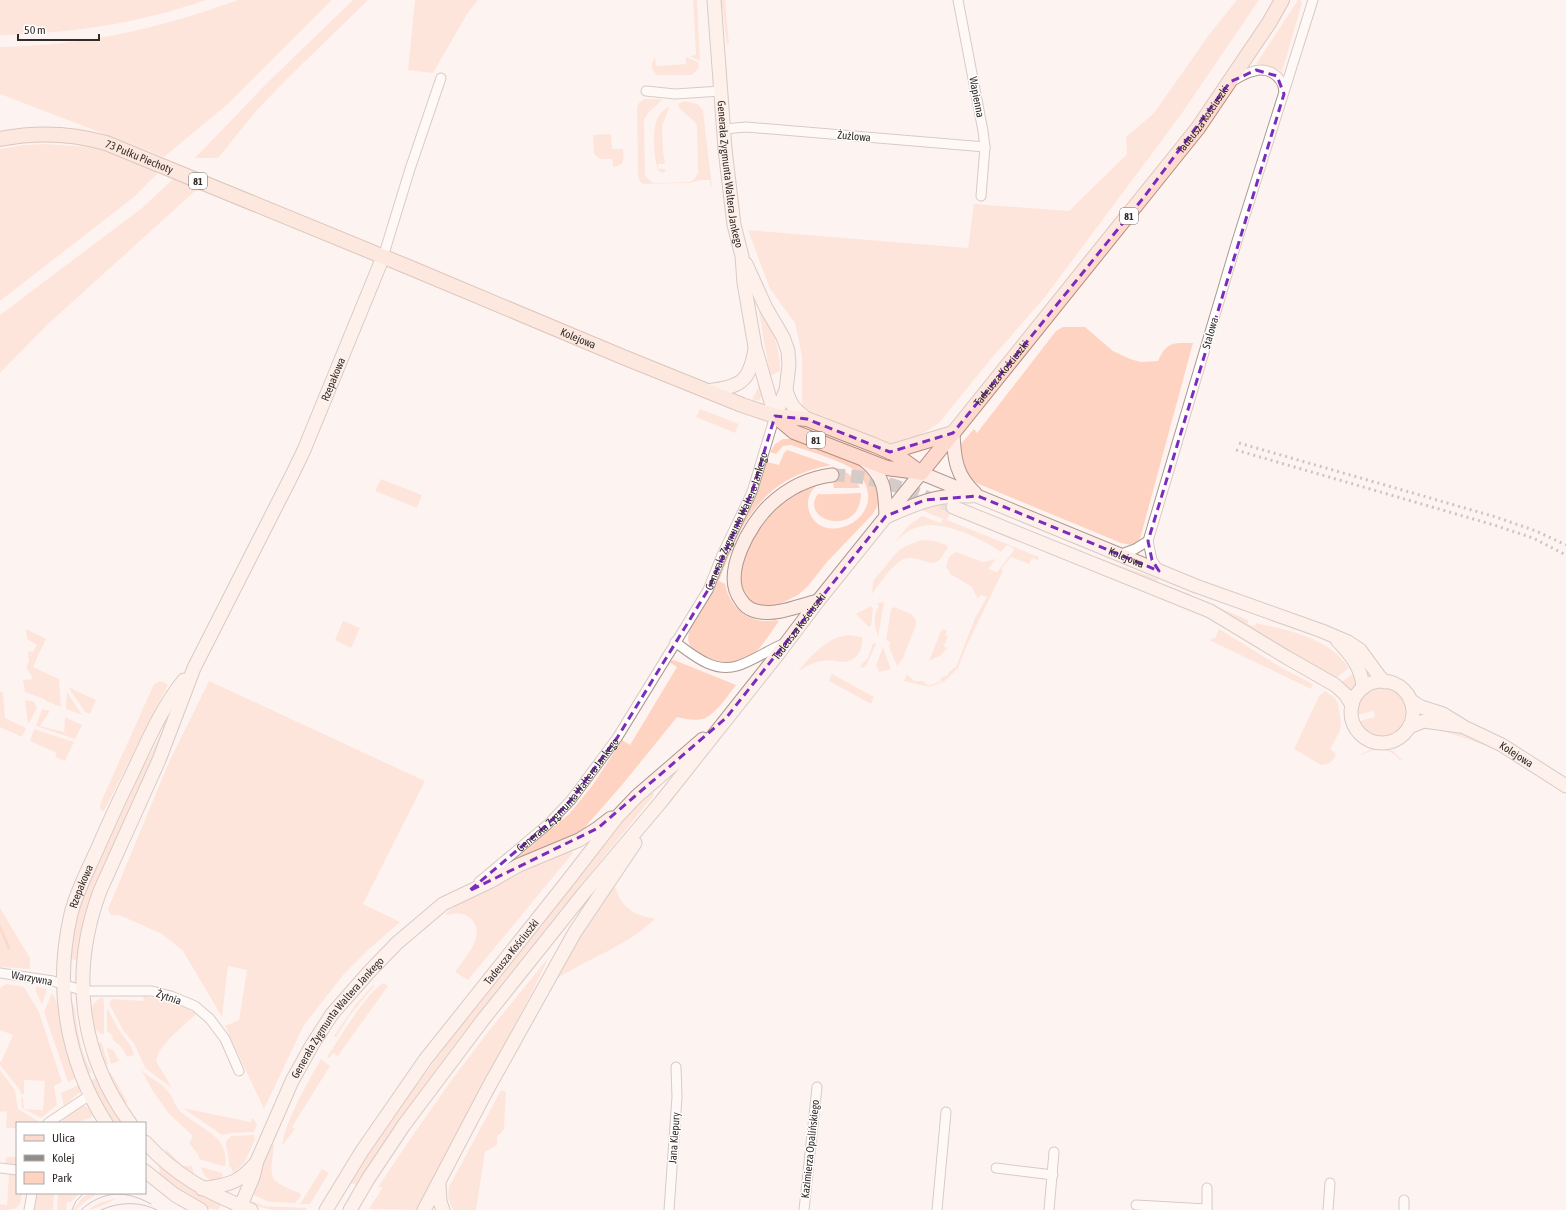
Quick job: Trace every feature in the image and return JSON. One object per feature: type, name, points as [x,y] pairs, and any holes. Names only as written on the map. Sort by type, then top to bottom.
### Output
[{"type":"main road","name":"Tadeusza Kościuszki","points":[[1269,24],[1282,0]]},
{"type":"main road","name":"Tadeusza Kościuszki","points":[[921,473],[1198,128],[1287,0]]},
{"type":"main road","name":"73 Pułku Piechoty","points":[[0,139],[14,136],[49,134],[87,138],[106,143],[383,257]]},
{"type":"main road","name":"Kolejowa","points":[[383,257],[707,391],[775,416],[807,419],[890,452],[921,473]]},
{"type":"main road","name":"Kolejowa","points":[[775,416],[794,432],[887,468],[921,473]]},
{"type":"main road","points":[[890,452],[953,433]]},
{"type":"street","name":"Generała Zygmunta Waltera Jankego","points":[[714,0],[724,129],[734,218],[742,256],[744,283],[755,347],[775,416]]},
{"type":"street","name":"Wapienna","points":[[958,0],[985,147],[981,196]]},
{"type":"street","name":"Stalowa","points":[[1148,541],[1237,241],[1313,0]]},
{"type":"street","points":[[1230,82],[1251,71],[1263,70],[1273,73],[1279,78],[1283,85],[1284,94]]},
{"type":"street","name":"Rzepakowa","points":[[129,1122],[110,1092],[98,1066],[88,1030],[84,991],[83,960],[92,912],[159,760],[194,668],[299,460],[383,257],[441,78]]},
{"type":"street","name":"Generała Zygmunta Waltera Jankego","points":[[646,91],[675,94],[721,91]]},
{"type":"street","name":"Żużlowa","points":[[724,129],[746,127],[985,147]]},
{"type":"street","name":"Generała Zygmunta Waltera Jankego","points":[[257,1161],[292,1081],[312,1045],[332,1014],[348,994],[388,951],[423,919],[443,904],[469,891],[547,825],[571,800],[617,738],[708,590],[722,555],[743,514],[759,470],[775,416],[786,390],[789,365],[786,344],[766,308],[742,256]]},
{"type":"street","points":[[707,391],[735,386],[747,376],[752,363],[755,347]]},
{"type":"street","points":[[786,390],[790,404],[807,419]]},
{"type":"street","points":[[953,433],[954,455],[958,470],[966,485],[978,496]]},
{"type":"street","points":[[862,458],[872,467],[881,479],[886,496],[886,516],[925,500],[960,495],[978,496]]},
{"type":"street","name":"Kolejowa","points":[[921,473],[1118,555],[1348,642],[1360,650],[1385,682]]},
{"type":"street","name":"Tadeusza Kościuszki","points":[[350,1210],[368,1180],[438,1077],[584,894],[660,803],[726,718],[788,642],[818,600],[921,473]]},
{"type":"street","points":[[818,600],[776,612],[759,612],[746,605],[737,596],[733,583],[733,575],[742,548],[757,520],[769,506],[783,494],[799,484],[815,478],[832,475]]},
{"type":"street","points":[[953,507],[1210,611],[1335,685],[1345,694],[1352,705]]},
{"type":"street","points":[[1118,555],[1135,550],[1148,541],[1152,560],[1159,571]]},
{"type":"street","name":"Kolejowa","points":[[1333,636],[1358,666],[1362,676],[1363,688]]},
{"type":"street","points":[[675,642],[693,655],[712,665],[726,668],[737,666],[788,642]]},
{"type":"street","name":"Rzepakowa","points":[[105,1122],[82,1079],[73,1050],[66,1013],[64,984],[64,956],[66,942],[72,913],[85,877],[121,795],[166,707],[182,682],[194,668]]},
{"type":"street","points":[[1373,682],[1385,682],[1397,686],[1406,693],[1410,700],[1413,712],[1409,727],[1402,736],[1393,741],[1379,743],[1370,741],[1358,732],[1353,725],[1351,716],[1352,705],[1354,698],[1363,688],[1373,682]]},
{"type":"street","name":"Kolejowa","points":[[1410,700],[1421,707],[1443,714],[1502,745],[1566,786]]},
{"type":"street","name":"Tadeusza Kościuszki","points":[[326,1210],[344,1178],[403,1091],[444,1035],[617,817],[637,796],[726,718]]},
{"type":"street","name":"Kolejowa","points":[[1409,727],[1424,721],[1464,726]]},
{"type":"street","points":[[469,891],[489,882],[519,865],[579,840],[598,828],[637,796]]},
{"type":"street","points":[[424,1210],[487,1090],[575,932],[624,861],[660,803]]},
{"type":"street","name":"Warzywna","points":[[0,973],[34,977],[64,984]]},
{"type":"street","name":"Żytnia","points":[[64,984],[84,991],[152,991],[171,996],[195,1006],[210,1019],[225,1039],[239,1071]]},
{"type":"street","name":"Jana Kiepury","points":[[670,1210],[677,1097],[676,1067]]},
{"type":"street","name":"Kazimierza Opalińskiego","points":[[804,1210],[817,1087]]},
{"type":"street","points":[[50,1122],[90,1095]]},
{"type":"street","points":[[937,1210],[946,1112]]},
{"type":"street","points":[[146,1143],[169,1166],[202,1189],[244,1209],[257,1161]]},
{"type":"street","points":[[1049,1210],[1054,1152]]},
{"type":"street","points":[[202,1189],[236,1181],[244,1176],[257,1161]]},
{"type":"street","points":[[0,1168],[16,1170]]},
{"type":"street","points":[[996,1168],[1052,1175]]},
{"type":"street","points":[[146,1172],[188,1210]]},
{"type":"street","points":[[1328,1210],[1330,1183]]},
{"type":"street","points":[[438,1184],[440,1202],[443,1210]]},
{"type":"street","points":[[1136,1205],[1207,1209],[1207,1188]]},
{"type":"street","points":[[29,1210],[32,1194]]},
{"type":"street","points":[[174,1196],[201,1210]]},
{"type":"street","points":[[1404,1200],[1404,1210]]},
{"type":"highlighted area","points":[[1256,70],[1277,76],[1284,94],[1148,541],[1152,560],[1159,571],[978,496],[925,500],[886,516],[726,718],[598,828],[469,891],[547,825],[571,800],[617,738],[708,590],[752,492],[775,416],[807,419],[890,452],[953,433],[1144,197],[1230,82]]},
{"type":"green space","points":[[0,0],[206,0],[156,15],[104,26],[79,30],[0,35]]},
{"type":"green space","points":[[238,0],[332,0],[229,103],[164,157],[0,94],[0,47],[62,43],[121,34],[179,19]]},
{"type":"green space","points":[[353,0],[368,0],[257,110],[218,158],[195,158],[269,81]]},
{"type":"green space","points":[[415,0],[478,0],[467,14],[433,73],[408,70]]},
{"type":"green space","points":[[693,0],[697,0],[700,60],[690,56],[696,55]]},
{"type":"green space","points":[[721,0],[725,0],[729,44],[727,44]]},
{"type":"green space","points":[[1237,0],[1259,0],[1180,116],[1045,297],[991,359],[939,423],[919,436],[903,443],[888,444],[824,422],[828,418],[802,408],[802,356],[795,323],[770,289],[748,230],[968,248],[974,204],[1069,211],[1127,154],[1126,137],[1154,113],[1211,32]]},
{"type":"green space","points":[[1298,0],[1301,0],[1302,3],[1282,72],[1270,66],[1256,64]]},
{"type":"green space","points":[[655,57],[656,66],[686,64],[686,57],[698,62],[699,68],[692,75],[657,75],[653,71],[652,67],[652,62]]},
{"type":"green space","points":[[644,99],[662,100],[648,113],[644,120],[645,175],[648,179],[653,183],[691,182],[698,173],[697,127],[695,122],[679,108],[678,104],[684,101],[698,104],[703,111],[712,186],[710,180],[701,180],[690,183],[644,184],[640,182],[638,175],[637,108],[638,104]]},
{"type":"green space","points":[[669,106],[662,126],[665,164],[658,164],[659,169],[665,169],[665,172],[663,173],[659,171],[655,160],[654,136],[658,117]]},
{"type":"green space","points":[[611,134],[612,149],[623,149],[622,164],[613,167],[612,159],[600,159],[594,154],[593,135]]},
{"type":"green space","points":[[47,144],[89,147],[108,152],[159,172],[134,197],[0,301],[0,149],[24,145]]},
{"type":"green space","points":[[174,178],[202,190],[194,192],[47,325],[0,373],[0,315],[142,208]]},
{"type":"green space","points":[[760,311],[772,331],[779,356],[780,371],[770,376],[759,312]]},
{"type":"green space","points":[[1063,327],[1085,327],[1113,351],[1130,359],[1141,362],[1158,361],[1164,350],[1171,344],[1193,343],[1140,539],[1131,545],[1121,543],[974,482],[965,472],[958,447],[974,429],[977,433],[1056,331]]},
{"type":"green space","points":[[760,384],[762,395],[759,401],[752,399]]},
{"type":"green space","points":[[700,409],[739,424],[735,433],[696,417]]},
{"type":"green space","points":[[783,439],[792,439],[858,463],[873,474],[880,497],[877,507],[872,515],[827,562],[808,586],[798,595],[774,607],[755,606],[744,597],[739,583],[740,566],[762,521],[795,491],[818,484],[809,496],[808,507],[815,522],[825,527],[836,528],[847,526],[857,519],[865,510],[868,499],[866,486],[861,476],[850,467],[825,456],[791,445],[783,446],[776,454],[770,452],[775,444]]},
{"type":"green space","points":[[787,450],[831,465],[807,471],[787,480],[771,492],[757,506],[746,522],[736,540],[719,581],[725,584],[730,598],[743,614],[756,620],[779,621],[763,644],[753,654],[739,662],[718,663],[708,659],[694,650],[688,639],[690,628],[713,590],[725,558],[751,506],[767,462],[779,465],[784,453]]},
{"type":"green space","points":[[832,466],[852,477],[860,488],[834,488]]},
{"type":"green space","points":[[381,479],[422,495],[417,508],[375,491]]},
{"type":"green space","points":[[861,493],[858,507],[851,516],[842,521],[832,521],[823,518],[816,512],[814,504],[818,494]]},
{"type":"green space","points":[[955,502],[947,520],[1039,557],[1038,560],[1032,558],[1029,564],[1011,557],[1001,569],[1003,571],[967,645],[958,668],[945,681],[929,687],[904,681],[907,674],[914,681],[923,681],[928,686],[941,681],[940,678],[948,675],[949,672],[956,667],[975,618],[987,597],[981,595],[978,599],[971,586],[950,574],[946,566],[949,557],[956,552],[983,562],[996,559],[988,569],[997,572],[1015,549],[1007,545],[1001,552],[960,531],[936,526],[915,528],[907,532],[895,542],[909,525],[922,516],[941,523],[943,519],[921,510],[922,509],[933,504]]},
{"type":"green space","points":[[922,540],[934,541],[946,545],[948,548],[939,560],[934,563],[912,558],[902,560],[890,571],[872,594],[873,581],[898,551],[906,546]]},
{"type":"green space","points":[[1099,558],[1158,579],[1157,582],[1190,594],[1191,598],[1098,559]]},
{"type":"green space","points":[[1206,602],[1248,620],[1248,624],[1255,626],[1256,623],[1275,627],[1315,640],[1335,652],[1349,668],[1335,679],[1205,604]]},
{"type":"green space","points":[[877,603],[884,603],[878,637],[875,626],[875,613],[879,606]]},
{"type":"green space","points":[[871,606],[873,609],[871,626],[869,627],[856,614]]},
{"type":"green space","points":[[894,607],[911,614],[916,620],[916,625],[903,658],[897,666],[889,647],[890,642],[886,640],[891,609]]},
{"type":"green space","points":[[1281,609],[1328,625],[1349,636],[1291,614]]},
{"type":"green space","points":[[343,621],[360,628],[351,648],[335,640]]},
{"type":"green space","points":[[26,629],[46,639],[33,667],[59,679],[61,707],[25,692],[23,680],[33,679],[26,667],[29,661],[28,651],[33,652],[37,645],[27,639]]},
{"type":"green space","points":[[943,629],[947,631],[945,635],[948,636],[944,646],[947,648],[941,655],[929,661],[940,633]]},
{"type":"green space","points":[[1219,629],[1284,669],[1313,684],[1311,689],[1209,640],[1215,638]]},
{"type":"green space","points":[[850,635],[862,637],[861,650],[856,657],[844,662],[827,660],[810,665],[798,671],[821,647],[842,636]]},
{"type":"green space","points":[[873,643],[876,644],[866,666],[861,668],[861,665],[868,658]]},
{"type":"green space","points":[[883,647],[891,669],[879,672],[876,665]]},
{"type":"green space","points":[[674,660],[736,685],[721,705],[707,717],[696,720],[677,717],[622,785],[578,835],[514,860],[569,814],[592,786],[622,740],[630,745],[677,667],[669,662]]},
{"type":"green space","points":[[1356,671],[1356,686],[1352,694],[1340,683]]},
{"type":"green space","points":[[832,674],[874,697],[871,704],[829,681]]},
{"type":"green space","points":[[160,681],[168,685],[104,811],[101,810],[101,802],[154,684]]},
{"type":"green space","points":[[209,681],[425,781],[363,904],[400,922],[367,951],[344,974],[304,1025],[264,1109],[225,1026],[239,1020],[247,970],[228,966],[222,1017],[183,951],[162,934],[119,915],[111,915],[108,909],[169,762]]},
{"type":"green space","points":[[68,687],[96,700],[90,714],[85,712]]},
{"type":"green space","points":[[1381,688],[1394,691],[1402,698],[1405,707],[1405,716],[1402,725],[1395,733],[1386,736],[1375,735],[1367,732],[1359,721],[1375,717],[1374,711],[1358,715],[1361,700],[1367,693]]},
{"type":"green space","points":[[1325,691],[1335,698],[1338,703],[1341,722],[1340,731],[1330,749],[1336,754],[1335,757],[1332,761],[1321,765],[1294,749],[1319,696]]},
{"type":"green space","points":[[0,692],[3,692],[5,718],[26,728],[22,737],[0,727]]},
{"type":"green space","points":[[67,692],[82,715],[66,709]]},
{"type":"green space","points":[[27,700],[34,702],[37,708],[29,723],[25,701]]},
{"type":"green space","points":[[42,709],[50,711],[40,726],[64,732],[65,717],[82,725],[75,739],[36,726]]},
{"type":"green space","points":[[165,726],[162,737],[91,899],[84,920],[78,956],[77,959],[74,960],[71,958],[71,947],[84,895],[131,791]]},
{"type":"green space","points":[[1439,727],[1458,733],[1496,749],[1438,729]]},
{"type":"green space","points":[[34,729],[74,742],[65,761],[55,757],[57,753],[30,741]]},
{"type":"green space","points":[[1382,747],[1393,751],[1402,760],[1392,753],[1378,749],[1360,755],[1371,749]]},
{"type":"green space","points":[[651,793],[654,793],[654,795],[462,1034],[391,1134],[357,1185],[349,1183],[414,1089],[482,998],[625,819]]},
{"type":"green space","points":[[570,851],[573,853],[468,980],[455,972],[469,953],[476,938],[477,931],[475,924],[468,916],[459,914],[447,915],[446,913],[460,903],[490,886]]},
{"type":"green space","points":[[613,886],[622,902],[630,910],[639,915],[655,918],[654,920],[642,930],[617,946],[552,982],[553,978]]},
{"type":"green space","points":[[0,908],[30,958],[30,969],[0,967]]},
{"type":"green space","points":[[549,957],[417,1210],[369,1209],[383,1187],[378,1187],[451,1081],[491,1028]]},
{"type":"green space","points":[[383,983],[388,986],[338,1056],[333,1053],[329,1058],[327,1057],[361,1006],[376,988]]},
{"type":"green space","points":[[7,984],[24,987],[39,1012],[62,1082],[54,1086],[57,1105],[41,1118],[22,1108],[21,1097],[23,1098],[24,1109],[43,1110],[45,1081],[24,1080],[24,1094],[21,1094],[20,1090],[0,1065],[13,1035],[0,1030],[0,989],[2,986]]},
{"type":"green space","points":[[373,985],[374,986],[350,1015],[336,1037],[334,1036],[356,1004]]},
{"type":"green space","points":[[36,986],[47,989],[42,1005],[36,992]]},
{"type":"green space","points":[[52,993],[58,1004],[64,1038],[76,1078],[68,1082],[44,1012]]},
{"type":"green space","points":[[144,996],[181,1004],[196,1014],[170,1038],[159,1051],[156,1061],[172,1088],[146,1069],[134,1044],[123,1030],[109,1004],[112,999],[143,1001]]},
{"type":"green space","points":[[103,997],[104,1035],[98,1032],[92,1023],[91,1018],[93,1005]]},
{"type":"green space","points":[[71,1003],[75,1008],[82,1050],[92,1072],[87,1074],[76,1036]]},
{"type":"green space","points":[[107,1008],[119,1030],[131,1046],[134,1055],[127,1057],[122,1048],[112,1039],[113,1036],[107,1031]]},
{"type":"green space","points":[[97,1043],[102,1043],[108,1064],[106,1066]]},
{"type":"green space","points":[[107,1047],[114,1051],[119,1061],[111,1064]]},
{"type":"green space","points":[[321,1059],[330,1066],[292,1127],[295,1129],[282,1146],[292,1114]]},
{"type":"green space","points":[[141,1069],[169,1092],[180,1111],[218,1139],[223,1147],[225,1166],[200,1160],[197,1153],[189,1143],[193,1136],[169,1114],[152,1090]]},
{"type":"green space","points":[[0,1070],[15,1090],[18,1109],[38,1121],[16,1122],[16,1128],[6,1128],[7,1111],[0,1112]]},
{"type":"green space","points":[[108,1073],[111,1073],[128,1103],[122,1101]]},
{"type":"green space","points":[[96,1078],[121,1122],[112,1122],[89,1081]]},
{"type":"green space","points":[[79,1085],[80,1092],[64,1106],[61,1093]]},
{"type":"green space","points":[[501,1090],[506,1092],[504,1129],[497,1136],[497,1145],[485,1152],[476,1210],[453,1210],[448,1198],[449,1187]]},
{"type":"green space","points":[[80,1105],[86,1106],[93,1113],[91,1118],[77,1122],[64,1122],[62,1120]]},
{"type":"green space","points":[[183,1108],[250,1122],[253,1118],[257,1124],[254,1132],[222,1135]]},
{"type":"green space","points":[[254,1135],[255,1140],[244,1163],[233,1173],[231,1167],[229,1167],[226,1141],[231,1136]]},
{"type":"green space","points":[[274,1144],[272,1164],[273,1176],[276,1181],[300,1193],[301,1196],[295,1203],[269,1202],[252,1194],[253,1188],[271,1145]]},
{"type":"green space","points":[[166,1149],[183,1166],[192,1166],[193,1176],[166,1155]]},
{"type":"green space","points":[[6,1157],[16,1157],[16,1166],[5,1167]]},
{"type":"green space","points":[[158,1162],[222,1204],[218,1210],[196,1202],[160,1175]]},
{"type":"green space","points":[[201,1167],[222,1173],[223,1180],[214,1182],[211,1181],[204,1174]]},
{"type":"green space","points":[[322,1169],[329,1173],[310,1204],[300,1204]]},
{"type":"green space","points":[[9,1175],[16,1175],[16,1194],[22,1194],[20,1203],[16,1208],[10,1210],[0,1210],[0,1204],[7,1205]]},
{"type":"green space","points":[[36,1194],[54,1194],[53,1210],[32,1210]]},
{"type":"green space","points":[[58,1194],[79,1194],[71,1202],[67,1202],[66,1210],[57,1210]]},
{"type":"green space","points":[[88,1194],[97,1194],[87,1200],[76,1210],[73,1210],[82,1198]]},
{"type":"green space","points":[[116,1198],[102,1206],[88,1210],[99,1203]]},
{"type":"green space","points":[[252,1201],[264,1206],[307,1208],[306,1210],[273,1210],[253,1205]]},
{"type":"waterway","points":[[0,927],[9,948]]},
{"type":"tunnel","points":[[832,475],[879,481],[953,507]]},
{"type":"tram line","points":[[72,1210],[76,1201],[83,1194]]},
{"type":"tram line","points":[[81,1210],[89,1203],[115,1194],[133,1196],[151,1204]]},
{"type":"tram line","points":[[101,1210],[122,1204],[143,1205],[157,1210]]},
{"type":"railway","points":[[1239,443],[1496,517],[1536,531],[1566,545]]},
{"type":"railway","points":[[1236,450],[1494,525],[1533,538],[1566,555]]}]
